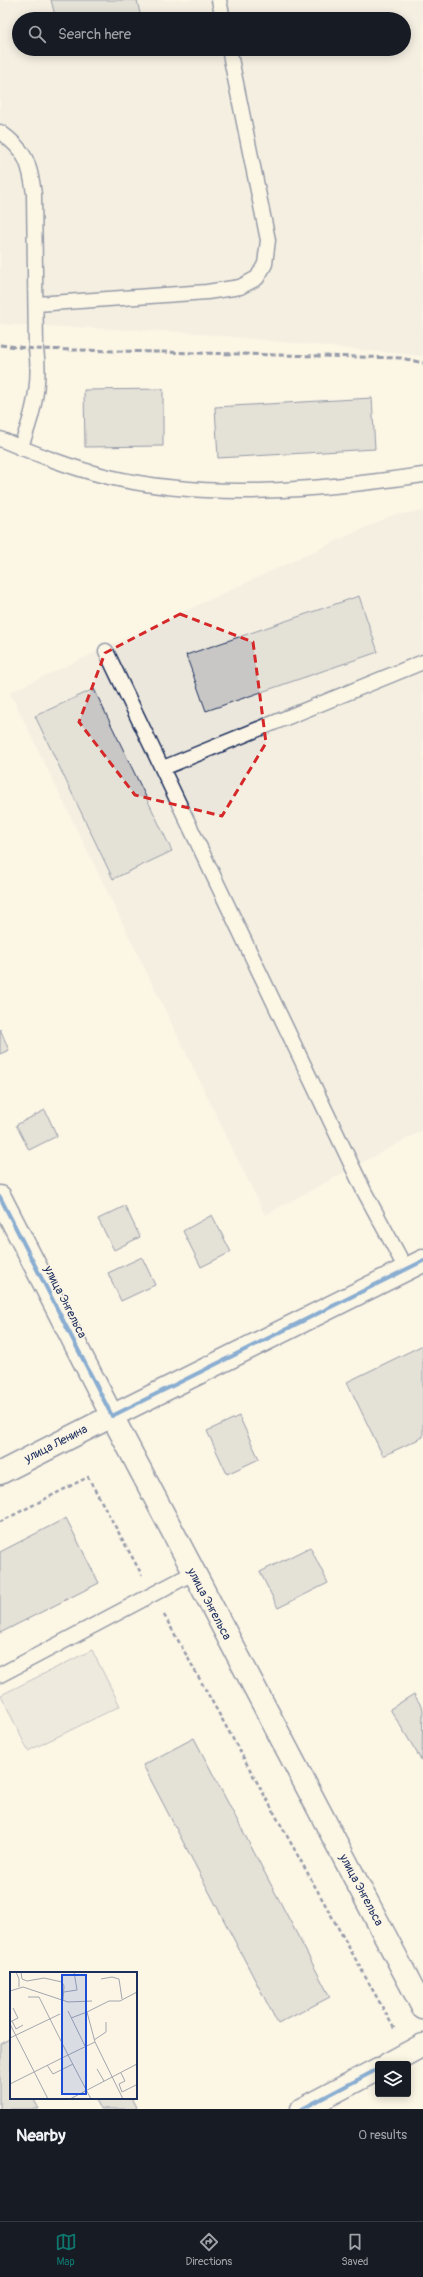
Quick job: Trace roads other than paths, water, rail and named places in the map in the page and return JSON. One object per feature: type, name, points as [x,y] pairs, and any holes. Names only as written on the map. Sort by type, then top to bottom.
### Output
[{"type":"main road","name":"улица Энгельса","points":[[0,1197],[193,1573],[423,2008]]},
{"type":"main road","name":"улица Ленина","points":[[0,1473],[414,1265]]},
{"type":"main road","points":[[394,2061],[416,2050]]},
{"type":"main road","points":[[302,2109],[375,2071]]},
{"type":"lane","points":[[219,0],[222,12]]},
{"type":"lane","points":[[37,304],[207,292],[240,287],[257,278],[265,264],[268,240],[230,56]]},
{"type":"lane","points":[[0,132],[24,152],[31,171],[34,194],[37,304],[36,349],[39,367],[30,424],[20,448]]},
{"type":"lane","points":[[0,439],[53,460],[104,476],[184,488],[237,490],[310,488],[351,485],[423,475]]},
{"type":"lane","points":[[106,651],[364,1191],[414,1265]]},
{"type":"lane","points":[[163,768],[423,662]]},
{"type":"lane","points":[[0,1675],[193,1573]]},
{"type":"railway","points":[[0,345],[36,349],[401,358],[423,363]]}]
